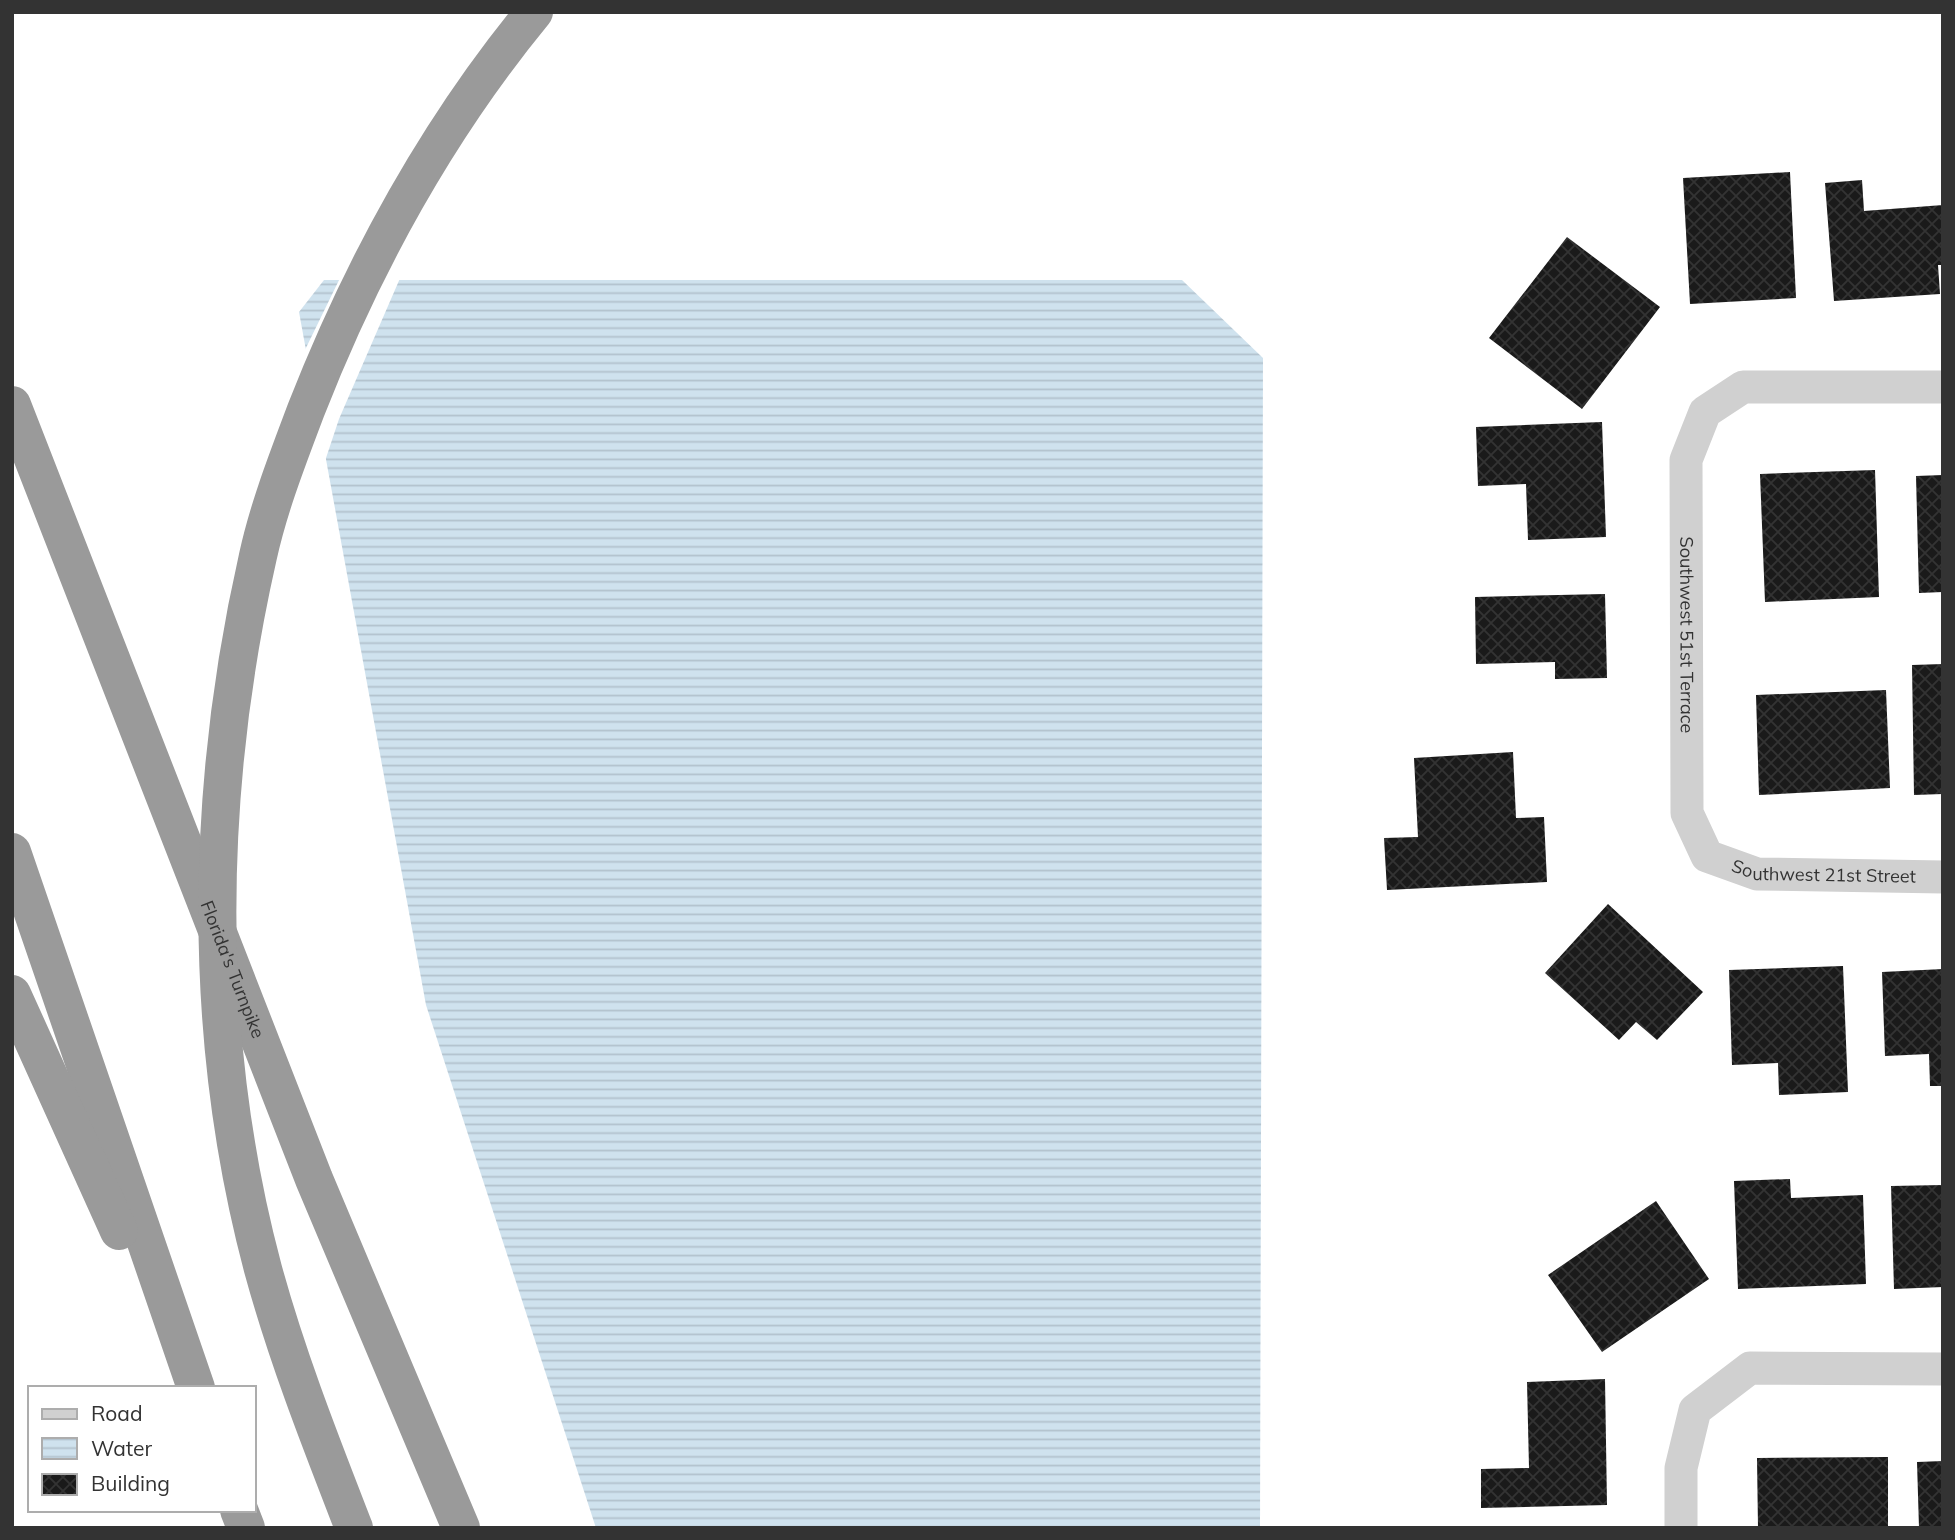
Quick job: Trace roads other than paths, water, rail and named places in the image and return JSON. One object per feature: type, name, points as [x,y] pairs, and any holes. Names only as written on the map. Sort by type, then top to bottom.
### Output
[{"type":"highway","points":[[354,1528],[309,1413],[267,1282],[242,1170],[225,1065],[218,941],[217,871],[224,757],[258,555],[285,464],[348,306],[448,127],[534,12]]},
{"type":"highway","name":"Florida's Turnpike","points":[[12,405],[309,1166],[461,1528]]},
{"type":"highway","points":[[12,852],[195,1386]]},
{"type":"highway","points":[[12,994],[189,1386]]},
{"type":"street","name":"Southwest 51st Terrace","points":[[1707,856],[1686,813],[1686,460],[1705,412],[1743,387],[1943,387]]},
{"type":"street","name":"Southwest 21st Street","points":[[1707,856],[1757,874],[1943,877]]},
{"type":"street","points":[[1681,1528],[1681,1468],[1695,1410],[1750,1368],[1943,1368]]},
{"type":"water","points":[[324,280],[1182,280],[1263,358],[1260,1528],[596,1528],[426,1005],[299,312]]}]
